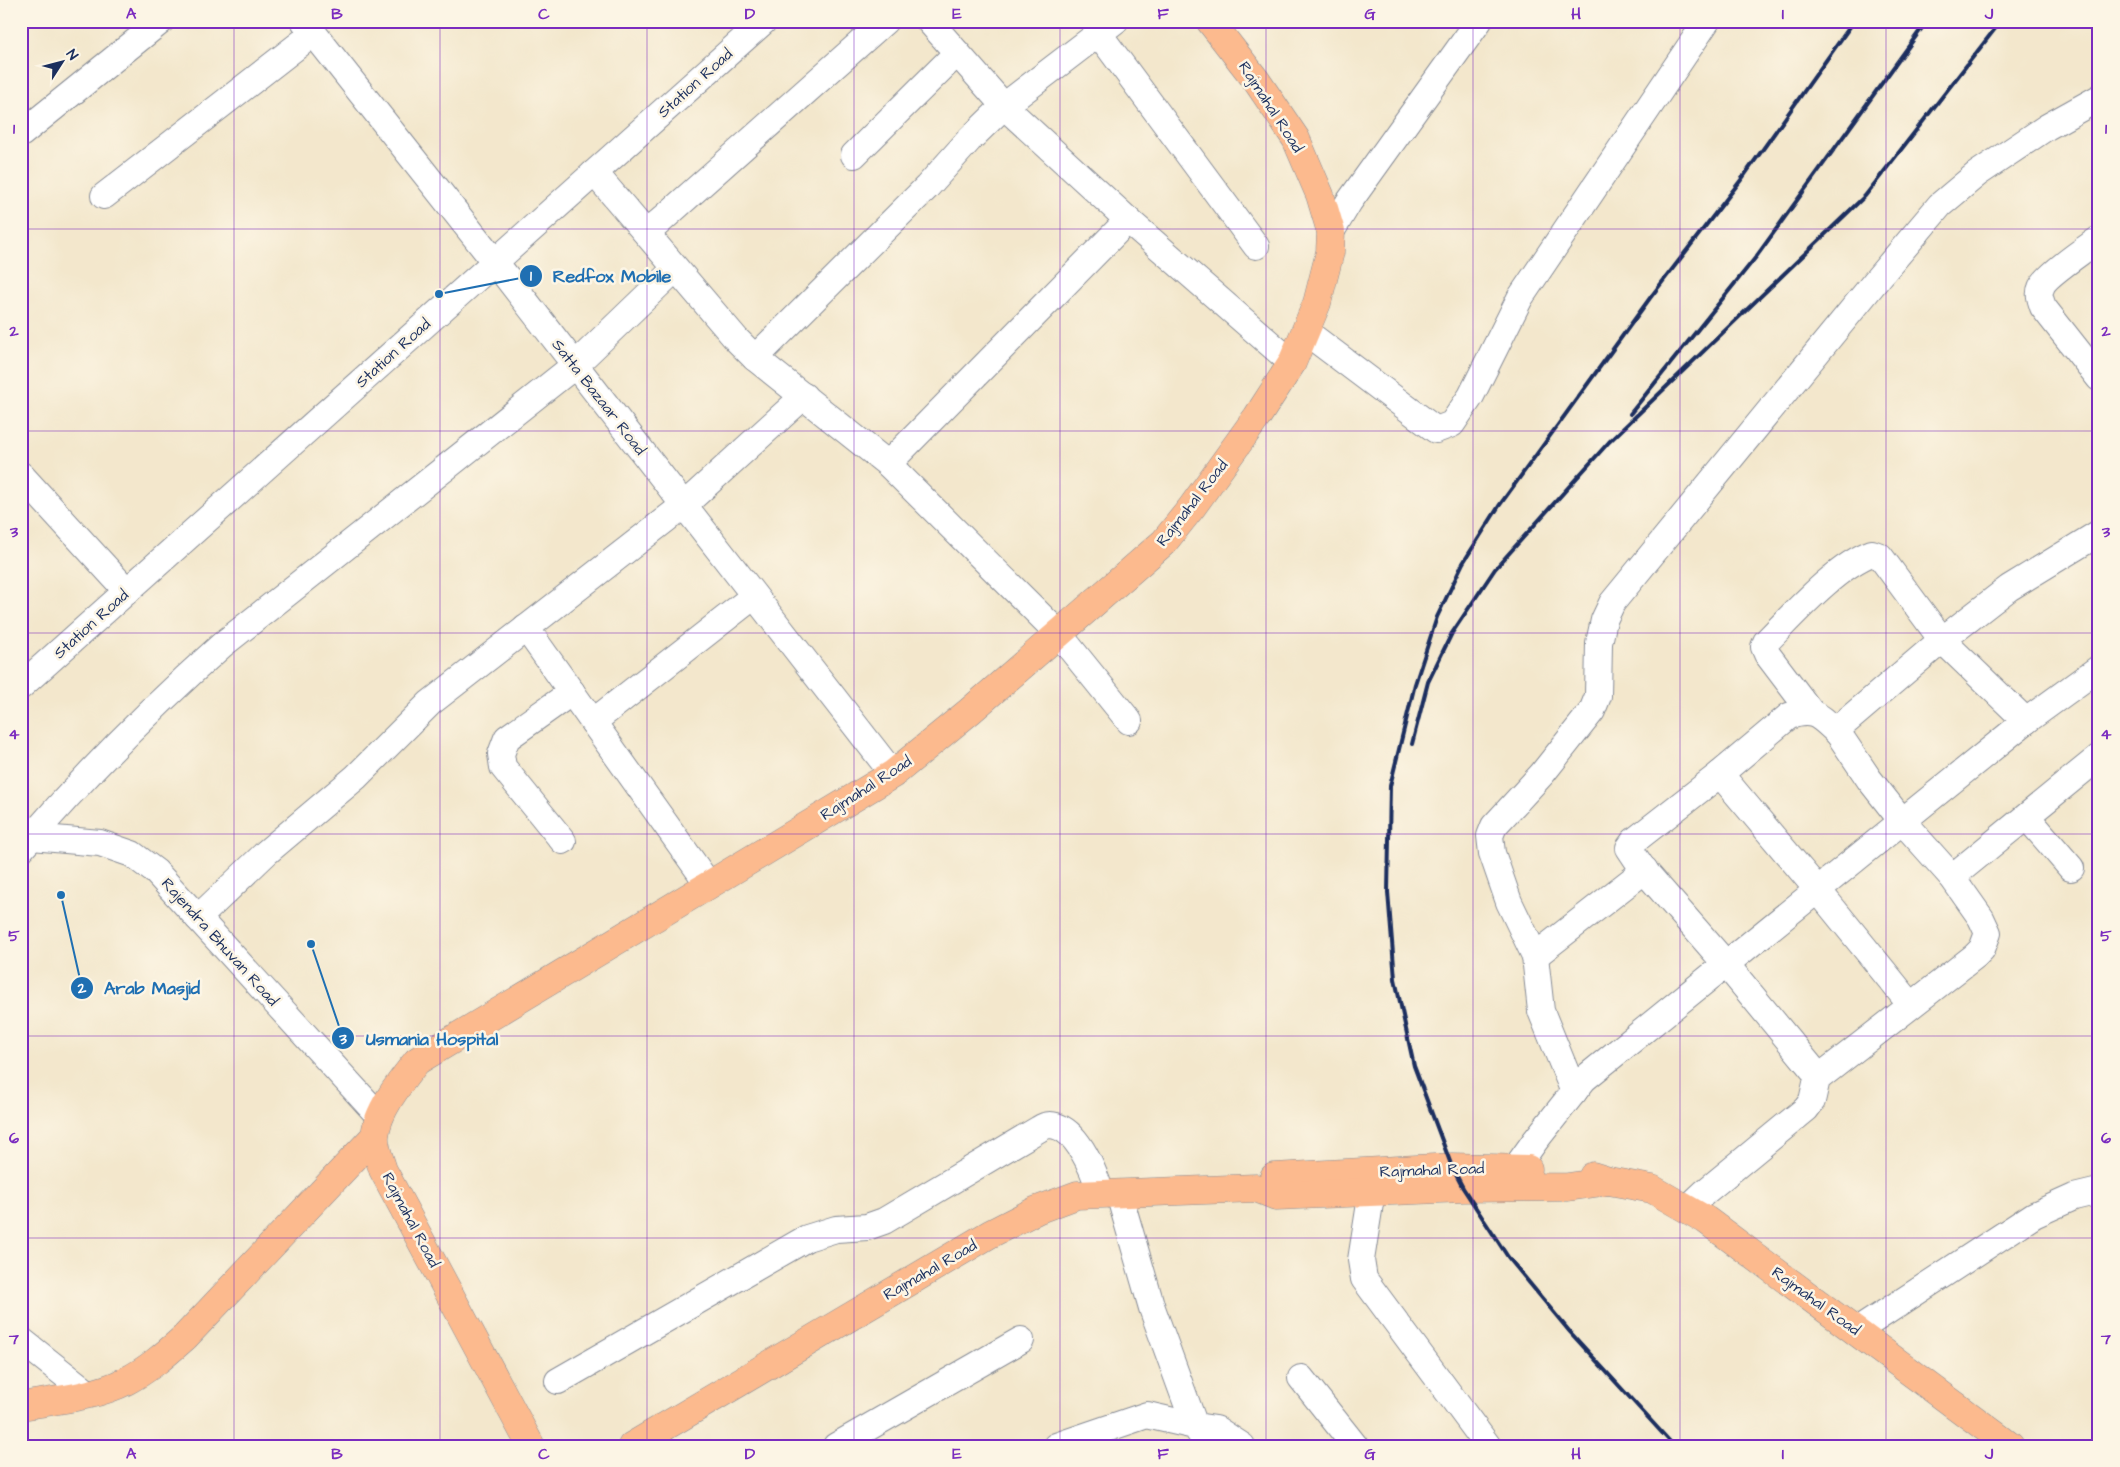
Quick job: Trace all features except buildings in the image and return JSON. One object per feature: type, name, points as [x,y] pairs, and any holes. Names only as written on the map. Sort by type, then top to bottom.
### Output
[{"type":"main road","name":"Rajmahal Road","points":[[531,1446],[383,1170],[377,1127],[398,1086],[417,1061],[893,774],[970,711],[1164,542],[1192,507],[1257,417],[1292,363],[1306,332],[1324,280],[1330,252],[1331,232],[1320,195],[1296,139],[1256,80],[1210,21]]},
{"type":"main road","points":[[21,1406],[89,1394],[126,1382],[157,1361],[185,1337],[377,1127]]},
{"type":"main road","name":"Rajmahal Road","points":[[1256,1188],[1274,1177],[1452,1167],[1570,1169],[1609,1181],[1652,1189],[1706,1220],[2010,1446]]},
{"type":"main road","name":"Rajmahal Road","points":[[632,1446],[990,1234],[1037,1210],[1076,1195],[1162,1190],[1256,1188],[1276,1196],[1463,1188],[1568,1187],[1609,1181]]},
{"type":"street","points":[[21,134],[161,21]]},
{"type":"street","name":"Station Road","points":[[21,686],[764,21]]},
{"type":"street","points":[[647,233],[885,21]]},
{"type":"street","points":[[929,21],[1004,106],[1128,220],[1292,363]]},
{"type":"street","points":[[1331,232],[1349,202],[1479,21]]},
{"type":"street","points":[[1306,332],[1436,430],[1452,424],[1471,396],[1520,298],[1707,21]]},
{"type":"street","points":[[104,196],[309,27]]},
{"type":"street","name":"Satta Bazaar Road","points":[[309,27],[495,262],[893,774]]},
{"type":"street","points":[[755,358],[1004,106],[1107,28],[1256,246]]},
{"type":"street","points":[[854,155],[957,52]]},
{"type":"street","points":[[1574,1092],[1541,1011],[1535,956],[1509,902],[1492,853],[1490,836],[1494,826],[1542,774],[1592,711],[1598,696],[1599,644],[1604,620],[1612,603],[1879,277],[1940,205],[1977,174],[2048,127],[2099,98]]},
{"type":"street","points":[[593,174],[599,178],[647,233],[708,308],[755,358],[888,464],[1058,633],[1129,721]]},
{"type":"street","points":[[888,464],[1128,220]]},
{"type":"street","points":[[2099,239],[2049,278],[2041,287],[2040,297],[2043,307],[2099,378]]},
{"type":"street","points":[[25,840],[124,738],[222,645],[574,366],[675,269]]},
{"type":"street","points":[[198,918],[268,852],[356,777],[430,703],[683,506],[804,396]]},
{"type":"street","points":[[21,476],[128,591]]},
{"type":"street","points":[[1838,733],[1841,726],[1942,640],[2009,588],[2099,533]]},
{"type":"street","points":[[1811,712],[1767,654],[1764,647],[1766,642],[1829,581],[1861,557],[1872,553],[1880,556],[1942,640],[2026,721]]},
{"type":"street","points":[[593,722],[754,596]]},
{"type":"street","points":[[526,628],[709,885]]},
{"type":"street","points":[[1515,1169],[1534,1141],[1584,1079],[2026,721],[2099,668]]},
{"type":"street","points":[[563,841],[503,767],[501,754],[506,738],[572,692]]},
{"type":"street","points":[[1686,1209],[1806,1109],[1812,1100],[1815,1083],[1819,1077],[1975,956],[1986,941],[1988,933],[1981,918],[1952,877],[1902,821],[1869,780],[1838,733],[1815,713],[1802,712],[1789,716],[1720,774],[1634,841],[1629,848],[1644,870],[1726,963],[1819,1077]]},
{"type":"street","points":[[1952,877],[2099,757]]},
{"type":"street","points":[[1720,774],[1911,1005]]},
{"type":"street","points":[[2027,817],[2071,868]]},
{"type":"street","name":"Rajendra Bhuvan Road","points":[[25,840],[100,843],[132,854],[156,872],[198,918],[377,1127]]},
{"type":"street","points":[[1535,956],[1644,870]]},
{"type":"street","points":[[558,1380],[807,1238],[836,1229],[867,1227],[884,1220],[1039,1129],[1049,1125],[1058,1128],[1070,1136],[1086,1154],[1110,1193],[1202,1436]]},
{"type":"street","points":[[1857,1331],[2034,1215],[2074,1197],[2099,1191]]},
{"type":"street","points":[[1372,1192],[1361,1260],[1364,1278],[1488,1446]]},
{"type":"street","points":[[21,1340],[89,1394]]},
{"type":"street","points":[[836,1446],[1021,1340]]},
{"type":"street","points":[[1301,1378],[1355,1446]]},
{"type":"street","points":[[1056,1446],[1147,1415],[1202,1436],[1216,1429],[1242,1446]]},
{"type":"railway","points":[[1674,1446],[1570,1332],[1508,1257],[1463,1188],[1452,1167],[1414,1066],[1395,979],[1388,892],[1390,786],[1415,684],[1437,617],[1463,563],[1499,506],[1650,298],[1741,180],[1854,21]]},
{"type":"railway","points":[[1630,414],[1756,257],[1927,21]]},
{"type":"railway","points":[[1412,744],[1428,682],[1452,633],[1495,569],[1609,442],[1865,196],[2001,21]]},
{"type":"place","name":"Redfox Mobile","points":[[439,294]]},
{"type":"place","name":"Arab Masjid","points":[[61,895]]},
{"type":"place","name":"Usmania Hospital","points":[[311,944]]}]
